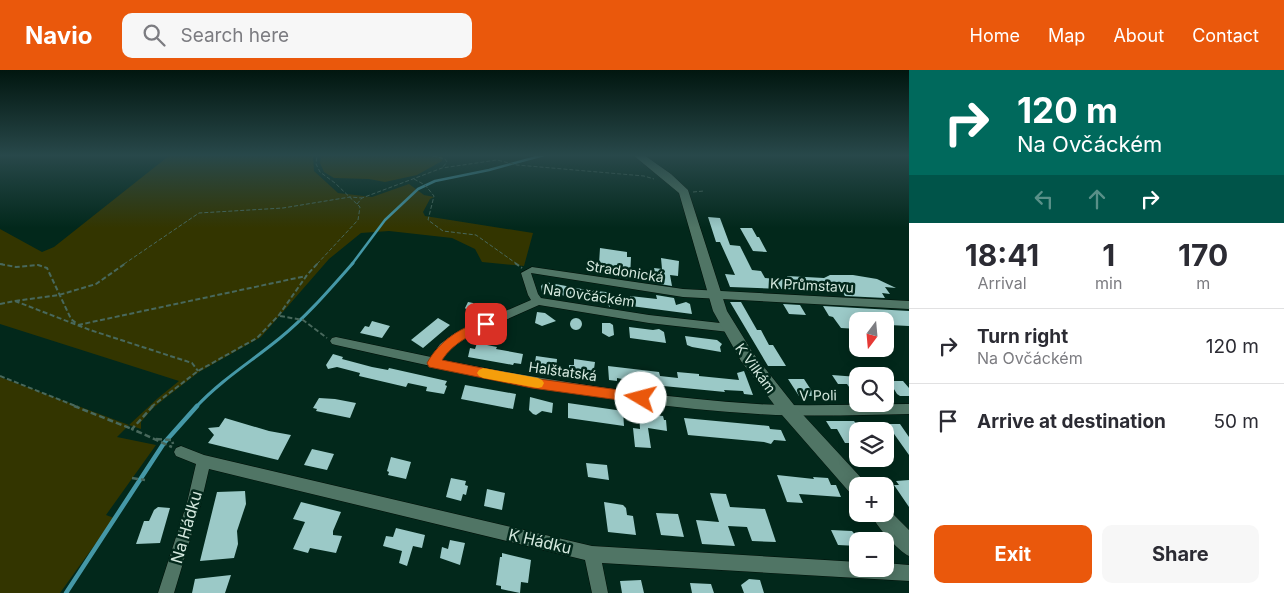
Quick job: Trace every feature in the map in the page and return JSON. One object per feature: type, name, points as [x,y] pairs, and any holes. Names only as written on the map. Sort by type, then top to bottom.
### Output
[{"type":"street","points":[[671,179],[678,185]]},
{"type":"street","name":"K Vilkám","points":[[678,185],[686,198],[714,295],[729,328],[765,383],[849,478]]},
{"type":"street","points":[[528,271],[533,295],[538,301]]},
{"type":"street","name":"Stradonická","points":[[528,271],[656,290],[714,295]]},
{"type":"street","name":"K Průmstavu","points":[[714,295],[909,305]]},
{"type":"street","name":"Na Ovčáckém","points":[[433,363],[444,347],[459,336],[538,301],[650,319],[729,328]]},
{"type":"street","name":"Halštatská","points":[[336,342],[532,383],[659,400],[788,410]]},
{"type":"street","name":"V Poli","points":[[788,410],[909,409]]},
{"type":"street","name":"K Hádku","points":[[181,452],[204,461],[592,554],[909,573]]},
{"type":"street","name":"Na Hádku","points":[[166,593],[194,503],[204,461]]},
{"type":"street","points":[[888,522],[909,545]]},
{"type":"street","points":[[592,554],[600,593]]},
{"type":"path","points":[[132,429],[150,408],[198,371],[257,338],[279,315],[307,275],[358,220],[360,207],[329,179]]},
{"type":"path","points":[[0,304],[59,295],[96,284],[194,214],[283,208],[350,197],[362,198],[412,179]]},
{"type":"path","points":[[414,179],[425,185],[434,196],[428,220],[443,231],[476,235],[528,271]]},
{"type":"path","points":[[657,179],[678,185]]},
{"type":"path","points":[[357,204],[362,198]]},
{"type":"path","points":[[0,264],[16,267],[38,265],[46,268],[71,319],[78,325]]},
{"type":"path","points":[[78,325],[307,275]]},
{"type":"path","points":[[15,301],[78,325],[192,363],[198,371]]},
{"type":"path","points":[[279,315],[303,320],[327,339],[336,342]]},
{"type":"path","points":[[0,376],[132,429],[181,452]]},
{"type":"path","points":[[154,439],[164,438],[172,440]]},
{"type":"path","points":[[132,478],[145,480]]},
{"type":"shaded area","points":[[139,179],[323,179],[338,193],[372,197],[409,184],[424,195],[434,197],[430,199],[423,212],[425,216],[533,233],[524,266],[482,262],[475,249],[452,238],[389,231],[361,233],[329,259],[261,337],[199,372],[152,409],[141,422],[141,429],[129,425],[179,381],[0,324],[0,229],[42,252],[54,247]]},
{"type":"shaded area","points":[[371,179],[397,179],[385,182]]},
{"type":"shaded area","points":[[0,377],[129,425],[117,437],[156,445],[106,515],[114,518],[60,593],[0,593]]},
{"type":"building","points":[[708,217],[720,218],[730,245],[740,246],[752,270],[761,271],[765,278],[789,280],[787,276],[824,278],[830,275],[853,275],[877,279],[896,288],[885,287],[890,294],[882,293],[885,298],[845,296],[842,291],[730,287],[725,274],[735,275],[720,242],[716,242]]},
{"type":"building","points":[[740,228],[752,228],[767,252],[753,251]]},
{"type":"building","points":[[600,248],[627,252],[627,257],[631,257],[630,279],[592,272],[593,263],[599,264]]},
{"type":"building","points":[[661,258],[679,261],[678,276],[670,275],[672,286],[654,283],[652,271],[655,272],[654,268],[662,269]]},
{"type":"building","points":[[545,282],[606,292],[610,294],[610,307],[604,302],[542,292],[541,286]]},
{"type":"building","points":[[656,295],[674,298],[676,305],[686,302],[690,304],[692,314],[631,306],[630,296],[657,299]]},
{"type":"building","points":[[468,302],[473,303],[484,316],[472,316],[465,308]]},
{"type":"building","points":[[730,302],[741,302],[757,330],[761,330],[769,345],[773,345],[786,366],[768,366]]},
{"type":"building","points":[[783,304],[800,305],[806,315],[789,314]]},
{"type":"building","points":[[823,306],[909,311],[909,326],[894,325],[894,312],[849,312],[849,328],[841,328],[833,317],[829,316]]},
{"type":"building","points":[[537,312],[545,313],[556,321],[542,326],[535,323]]},
{"type":"building","points":[[438,318],[450,325],[423,348],[411,340]]},
{"type":"building","points":[[578,318],[581,319],[581,329],[574,330],[571,329],[570,322],[571,319]]},
{"type":"building","points":[[372,321],[390,326],[382,338],[360,333],[365,326],[369,327]]},
{"type":"building","points":[[602,323],[613,325],[614,335],[609,337],[602,333]]},
{"type":"building","points":[[629,327],[659,329],[664,332],[666,343],[630,338]]},
{"type":"building","points":[[685,336],[717,340],[722,344],[720,347],[721,352],[687,345]]},
{"type":"building","points":[[477,343],[523,354],[521,364],[514,363],[513,365],[468,357],[470,348],[475,349]]},
{"type":"building","points":[[333,354],[343,357],[342,359],[372,367],[388,370],[389,368],[447,381],[445,385],[447,386],[444,394],[426,391],[427,387],[408,383],[406,387],[359,376],[360,373],[337,367],[328,369],[326,365]]},
{"type":"building","points":[[536,356],[557,359],[556,372],[534,368]]},
{"type":"building","points":[[574,359],[595,362],[593,376],[569,374],[569,365],[574,365]]},
{"type":"building","points":[[608,366],[659,372],[660,376],[678,378],[677,372],[739,380],[737,373],[744,371],[753,395],[744,394],[743,391],[724,390],[725,392],[653,385],[617,378],[617,381],[609,380]]},
{"type":"building","points":[[832,375],[849,376],[849,387],[847,384],[838,384]]},
{"type":"building","points":[[788,379],[804,379],[815,396],[799,396]]},
{"type":"building","points":[[894,381],[903,381],[909,388],[909,396],[897,394],[894,389]]},
{"type":"building","points":[[465,385],[516,394],[513,409],[461,399]]},
{"type":"building","points":[[530,397],[553,403],[552,413],[542,411],[536,415],[533,414],[529,410]]},
{"type":"building","points":[[319,398],[356,403],[350,418],[316,411],[317,409],[313,408]]},
{"type":"building","points":[[568,403],[623,411],[624,426],[568,418]]},
{"type":"building","points":[[644,409],[645,414],[663,416],[664,420],[666,420],[667,431],[648,428],[651,448],[635,447],[633,428],[640,429],[639,410]]},
{"type":"building","points":[[225,418],[269,431],[291,435],[278,460],[208,443],[214,435],[208,428],[219,427]]},
{"type":"building","points":[[684,418],[769,426],[770,429],[781,430],[786,441],[774,440],[771,444],[688,435]]},
{"type":"building","points":[[826,421],[855,422],[849,422],[849,443],[845,443],[837,429],[831,429]]},
{"type":"building","points":[[894,424],[900,424],[909,437],[909,455],[894,434]]},
{"type":"building","points":[[312,449],[334,454],[327,470],[304,465]]},
{"type":"building","points":[[391,457],[411,462],[406,479],[388,475],[389,472],[387,471]]},
{"type":"building","points":[[586,463],[607,465],[609,480],[588,477]]},
{"type":"building","points":[[777,475],[814,479],[813,477],[828,478],[831,485],[836,485],[841,497],[799,494],[803,503],[787,502]]},
{"type":"building","points":[[451,478],[466,481],[465,485],[468,486],[466,495],[463,494],[461,501],[446,497]]},
{"type":"building","points":[[909,480],[909,507],[894,485],[899,485],[896,481]]},
{"type":"building","points":[[487,489],[505,493],[502,510],[484,506]]},
{"type":"building","points":[[245,491],[246,504],[237,531],[238,544],[234,558],[200,561],[217,492]]},
{"type":"building","points":[[710,493],[726,494],[730,507],[765,509],[776,542],[752,541],[747,527],[728,526],[735,546],[702,544],[696,520],[719,522]]},
{"type":"building","points":[[301,502],[341,512],[333,531],[333,535],[342,536],[336,553],[310,548],[308,553],[293,549],[305,522],[293,519]]},
{"type":"building","points":[[604,502],[623,505],[626,508],[627,515],[633,516],[636,535],[608,532]]},
{"type":"building","points":[[158,507],[170,508],[160,543],[136,544],[144,521],[149,521],[154,510]]},
{"type":"building","points":[[656,513],[678,514],[684,537],[661,535]]},
{"type":"building","points":[[396,528],[425,535],[422,548],[413,546],[407,566],[399,563],[402,551],[383,546],[386,536],[393,537]]},
{"type":"building","points":[[831,530],[852,531],[849,532],[849,546],[838,545]]},
{"type":"building","points":[[450,540],[465,543],[460,565],[440,558],[442,547],[448,549]]},
{"type":"building","points":[[502,553],[531,560],[528,583],[521,582],[520,593],[501,589],[501,586],[496,585]]},
{"type":"building","points":[[231,575],[225,593],[192,593],[195,579]]},
{"type":"building","points":[[749,579],[760,580],[764,593],[744,593],[741,585]]},
{"type":"building","points":[[641,580],[644,593],[622,593],[620,581]]},
{"type":"building","points":[[690,583],[711,584],[714,593],[692,593]]},
{"type":"waterway","points":[[352,264],[385,220],[418,189],[443,179]]},
{"type":"waterway","points":[[197,406],[226,379],[300,321],[353,263]]},
{"type":"waterway","points":[[66,593],[164,443],[197,406]]},
{"type":"slow traffic","points":[[483,373],[538,383]]},
{"type":"route","points":[[486,324],[459,336],[444,347],[433,363],[532,383],[641,398]]}]
